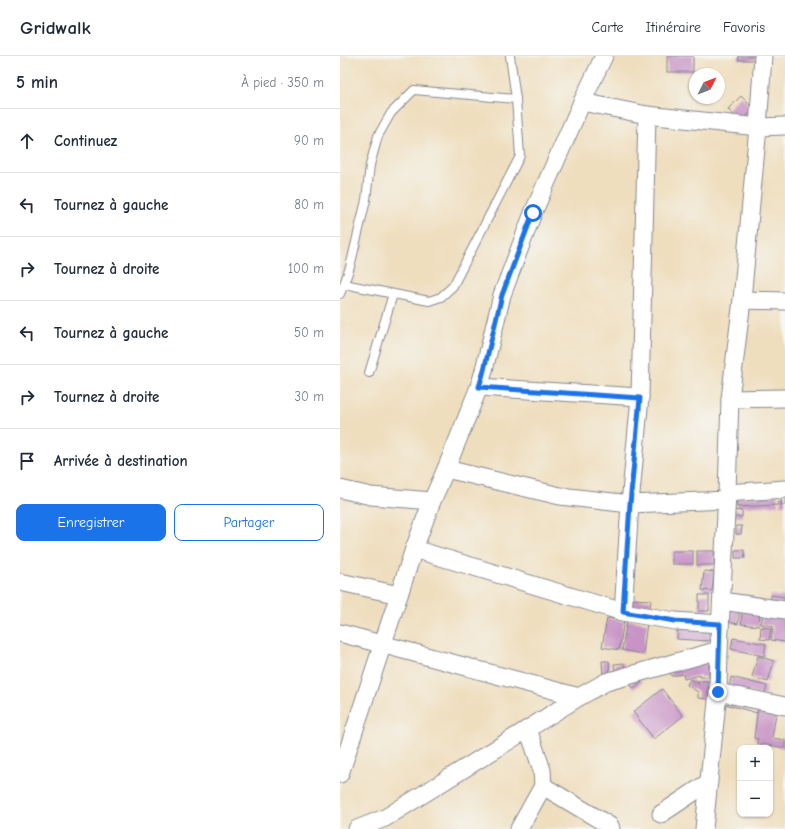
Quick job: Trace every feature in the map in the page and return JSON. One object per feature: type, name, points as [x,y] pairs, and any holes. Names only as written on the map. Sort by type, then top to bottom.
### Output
[{"type":"street","points":[[704,829],[718,692],[730,399],[742,300],[763,56]]},
{"type":"street","points":[[340,774],[414,550],[432,501],[479,387],[502,295],[533,213],[599,60]]},
{"type":"street","points":[[582,102],[647,115],[758,127],[785,126]]},
{"type":"street","points":[[623,612],[630,504],[640,398],[647,115]]},
{"type":"street","points":[[742,300],[785,301]]},
{"type":"street","points":[[479,387],[640,398]]},
{"type":"street","points":[[730,399],[785,398]]},
{"type":"street","points":[[446,469],[560,496],[630,504],[727,496],[785,489]]},
{"type":"street","points":[[340,489],[371,496],[432,501]]},
{"type":"street","points":[[414,550],[623,612],[675,621],[720,624]]},
{"type":"street","points":[[340,582],[399,595]]},
{"type":"street","points":[[722,601],[785,610]]},
{"type":"street","points":[[340,633],[580,697]]},
{"type":"street","points":[[357,829],[385,818],[606,682],[719,650]]},
{"type":"street","points":[[718,692],[785,706]]},
{"type":"street","points":[[519,829],[543,786],[542,770],[528,729]]},
{"type":"street","points":[[661,814],[708,782]]},
{"type":"street","points":[[543,786],[610,826],[611,829]]},
{"type":"lane","points":[[344,284],[429,301],[441,297],[453,286],[520,156],[516,99],[510,56]]},
{"type":"lane","points":[[340,294],[350,267],[366,200],[370,165],[378,136],[391,114],[414,90],[516,99]]},
{"type":"lane","points":[[369,373],[393,294]]},
{"type":"building","points":[[667,56],[693,56],[693,68],[689,68],[689,72],[667,72]]},
{"type":"building","points":[[739,56],[756,56],[756,60],[738,60]]},
{"type":"building","points":[[741,96],[754,109],[740,122],[728,109]]},
{"type":"building","points":[[777,495],[778,505],[737,507],[736,498]]},
{"type":"building","points":[[781,495],[785,495],[785,505],[781,505]]},
{"type":"building","points":[[734,510],[742,511],[742,517],[734,517]]},
{"type":"building","points":[[736,526],[742,526],[741,534],[736,534]]},
{"type":"building","points":[[735,550],[744,550],[745,558],[735,558]]},
{"type":"building","points":[[672,551],[693,551],[693,564],[672,564]]},
{"type":"building","points":[[697,551],[714,551],[714,565],[697,565]]},
{"type":"building","points":[[704,571],[714,572],[712,591],[702,590]]},
{"type":"building","points":[[699,595],[709,595],[709,611],[699,611]]},
{"type":"building","points":[[771,595],[785,597],[785,606],[770,604]]},
{"type":"building","points":[[632,599],[651,600],[650,608],[631,607]]},
{"type":"building","points":[[731,607],[740,608],[738,624],[728,622]]},
{"type":"building","points":[[742,611],[760,613],[759,626],[741,624]]},
{"type":"building","points":[[763,615],[785,619],[785,642],[771,640],[773,626],[761,624]]},
{"type":"building","points":[[607,618],[624,621],[619,650],[602,647]]},
{"type":"building","points":[[627,620],[647,623],[643,654],[622,650]]},
{"type":"building","points":[[678,627],[709,629],[709,641],[677,639]]},
{"type":"building","points":[[761,627],[771,628],[769,640],[760,639]]},
{"type":"building","points":[[733,638],[766,644],[764,656],[731,649]]},
{"type":"building","points":[[758,656],[774,661],[768,682],[752,677]]},
{"type":"building","points":[[709,659],[709,677],[700,677],[700,675],[684,679],[683,674],[671,676],[670,669]]},
{"type":"building","points":[[602,661],[609,661],[610,677],[603,677]]},
{"type":"building","points":[[624,663],[625,672],[615,673],[614,664]]},
{"type":"building","points":[[637,677],[642,682],[634,689],[630,684]]},
{"type":"building","points":[[731,677],[767,686],[764,696],[729,687]]},
{"type":"building","points":[[690,679],[699,684],[698,681],[708,681],[708,699],[698,698],[698,692],[687,685]]},
{"type":"building","points":[[662,689],[683,716],[654,739],[633,712]]},
{"type":"building","points":[[727,697],[777,708],[772,738],[785,740],[785,748],[757,743],[758,739],[754,738],[758,707],[757,713],[725,704]]},
{"type":"route","points":[[533,213],[502,295],[479,387],[640,398],[630,504],[623,612],[675,621],[720,624],[718,692]]}]
